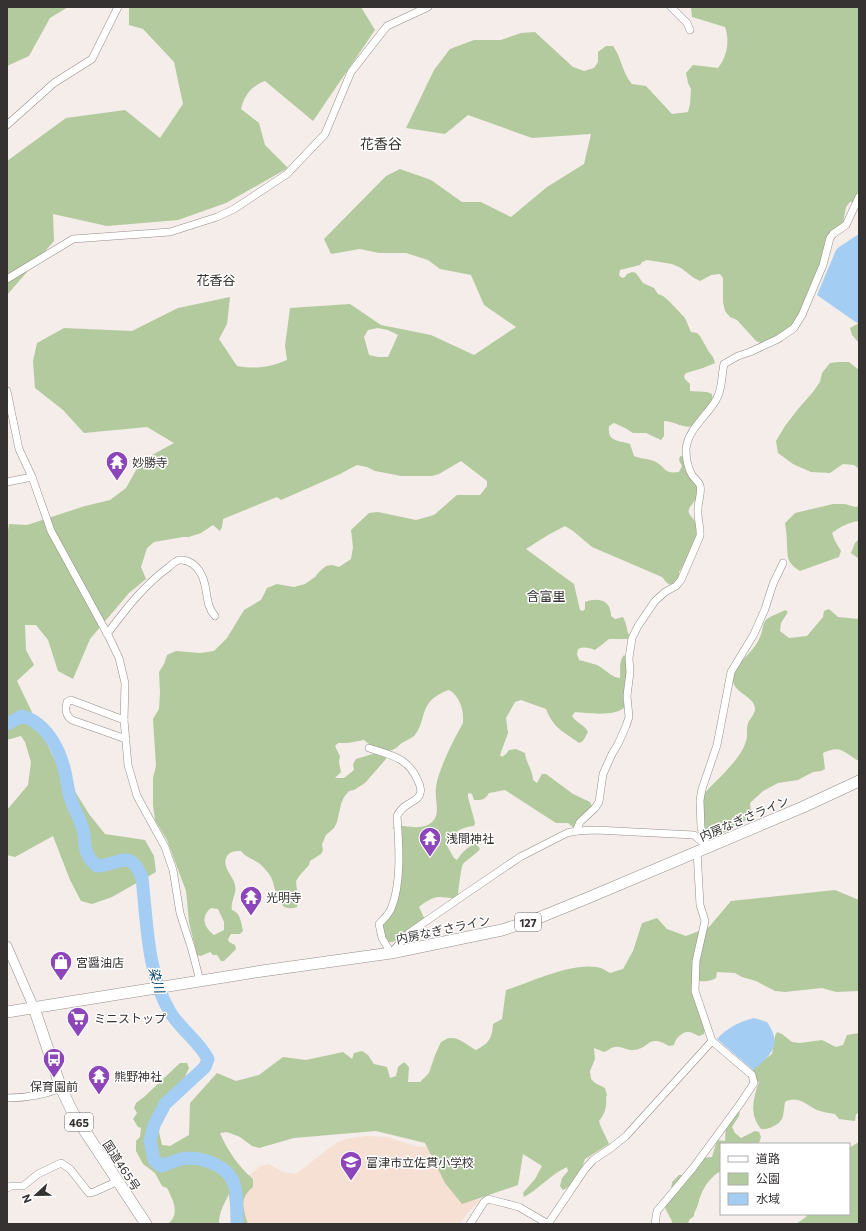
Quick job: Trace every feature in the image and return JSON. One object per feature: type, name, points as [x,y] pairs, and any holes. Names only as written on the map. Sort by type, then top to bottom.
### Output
[{"type":"highway","name":"内房なぎさライン","points":[[7,1012],[200,981],[391,953],[509,928],[536,919],[590,897],[803,807],[859,781]]},
{"type":"highway","name":"国道465号","points":[[34,1008],[61,1088],[73,1113],[146,1224]]},
{"type":"main road","points":[[7,946],[34,1008]]},
{"type":"street","points":[[7,125],[54,83],[92,59],[118,7]]},
{"type":"street","points":[[7,279],[73,239],[170,232],[217,217],[241,205],[287,174],[325,134],[351,72],[387,26],[428,7]]},
{"type":"street","points":[[671,7],[687,23],[690,30]]},
{"type":"street","points":[[576,831],[580,822],[595,808],[599,802],[603,774],[629,717],[627,696],[632,638],[638,626],[655,601],[665,592],[676,586],[681,580],[700,536],[701,529],[698,519],[698,508],[701,494],[699,484],[692,475],[688,465],[686,450],[688,439],[716,400],[722,387],[724,364],[738,356],[778,339],[794,328],[802,315],[823,265],[830,238],[833,234],[846,225],[859,197]]},
{"type":"street","points":[[7,391],[19,449],[32,477],[51,531],[119,658],[125,682],[124,720],[128,764],[137,796],[165,847],[173,870],[180,912],[200,981]]},
{"type":"street","points":[[7,482],[32,477]]},
{"type":"street","points":[[107,634],[140,592],[151,581],[178,560],[186,560],[193,564],[201,573],[206,583],[208,606],[215,616]]},
{"type":"street","points":[[654,1224],[657,1211],[693,1168],[754,1083],[752,1075],[712,1041],[695,991],[696,961],[705,921],[700,905],[702,849],[700,800],[716,745],[732,672],[754,634],[765,609],[773,584],[783,563]]},
{"type":"street","points":[[124,720],[71,700],[67,702],[66,713],[72,720],[126,739]]},
{"type":"street","points":[[369,748],[379,753],[388,753],[412,769],[419,784],[420,792],[419,797],[400,810],[397,816],[399,872],[397,890],[390,911],[379,924],[382,938],[391,953],[409,933],[520,857],[560,836],[576,831],[596,830],[694,835],[702,849]]},
{"type":"street","points":[[470,1224],[484,1202],[488,1199],[518,1207],[548,1224],[585,1169],[593,1160],[626,1136],[712,1041]]},
{"type":"street","points":[[7,1098],[43,1094],[61,1088]]},
{"type":"street","points":[[7,1188],[11,1186],[23,1186],[38,1174],[61,1163],[70,1169],[89,1193],[118,1181]]},
{"type":"shaded area","name":"富津市立佐貫小学校","points":[[366,1136],[387,1137],[419,1147],[435,1146],[480,1201],[469,1211],[460,1224],[248,1224],[241,1209],[245,1178],[261,1166],[268,1164],[284,1172],[296,1174],[336,1143],[346,1139]]},
{"type":"green space","points":[[7,7],[68,7],[50,18],[29,56],[7,66]]},
{"type":"green space","points":[[129,7],[361,7],[375,30],[313,121],[265,81],[252,89],[246,96],[241,109],[259,123],[265,145],[288,168],[226,203],[178,220],[107,226],[53,214],[54,241],[7,295],[7,161],[66,118],[125,110],[160,138],[183,104],[174,62],[143,29],[129,25]]},
{"type":"green space","points":[[691,7],[859,7],[859,195],[854,202],[850,202],[846,207],[843,223],[825,253],[814,281],[810,286],[807,298],[795,321],[782,339],[782,342],[779,343],[761,343],[756,341],[737,320],[730,317],[725,311],[723,302],[723,278],[720,274],[711,275],[700,281],[681,268],[672,264],[647,260],[642,262],[640,265],[620,270],[619,275],[622,278],[632,272],[636,273],[643,283],[654,288],[658,294],[669,301],[685,318],[691,332],[697,333],[700,336],[715,363],[686,373],[684,376],[690,384],[690,391],[707,392],[712,394],[712,404],[702,412],[694,426],[682,426],[664,421],[664,436],[661,440],[646,433],[633,433],[614,423],[609,426],[610,435],[612,438],[614,440],[630,444],[634,456],[654,461],[670,472],[679,472],[682,466],[679,460],[680,456],[684,457],[697,486],[698,497],[690,507],[689,512],[699,528],[695,543],[690,549],[689,558],[679,572],[679,578],[676,583],[671,585],[662,577],[592,547],[565,526],[526,549],[574,584],[580,610],[583,611],[585,609],[585,602],[595,600],[603,601],[609,606],[611,616],[615,619],[623,617],[629,635],[628,639],[609,639],[595,650],[585,647],[578,649],[577,654],[579,660],[597,665],[617,678],[620,678],[620,663],[624,655],[628,661],[623,700],[625,707],[621,710],[608,713],[575,712],[572,716],[588,732],[583,741],[579,743],[560,729],[552,721],[546,709],[521,700],[515,702],[506,718],[508,733],[500,755],[502,757],[509,750],[516,749],[525,753],[533,780],[537,783],[542,774],[546,774],[573,794],[590,802],[592,806],[574,828],[568,823],[556,823],[505,790],[489,793],[485,798],[479,800],[474,800],[472,794],[468,793],[475,823],[474,826],[457,831],[446,844],[454,858],[457,860],[465,850],[476,843],[480,849],[463,864],[458,897],[437,897],[426,902],[419,907],[426,922],[393,942],[387,942],[379,930],[392,909],[398,888],[395,831],[393,828],[395,825],[415,827],[425,826],[435,818],[437,814],[437,781],[447,755],[463,723],[463,714],[459,700],[449,690],[446,691],[432,699],[428,704],[421,724],[415,735],[396,748],[384,751],[373,747],[364,740],[338,743],[335,746],[340,756],[339,762],[341,772],[335,778],[344,778],[354,770],[353,764],[356,759],[376,753],[386,755],[386,759],[365,783],[354,790],[349,791],[344,797],[337,822],[334,828],[326,835],[322,844],[323,850],[321,854],[310,861],[309,865],[296,881],[298,901],[297,907],[290,908],[281,904],[278,900],[271,877],[259,863],[246,856],[241,851],[230,853],[227,856],[225,864],[235,885],[232,910],[239,916],[243,931],[240,934],[231,934],[228,939],[229,942],[235,945],[236,949],[224,961],[221,961],[217,955],[213,955],[210,952],[201,956],[197,955],[189,922],[186,891],[167,840],[155,820],[153,805],[153,778],[156,766],[153,719],[159,709],[159,672],[167,655],[176,651],[200,653],[214,651],[227,638],[244,610],[261,600],[267,588],[277,584],[294,587],[305,584],[326,566],[332,565],[339,567],[351,559],[353,547],[351,530],[369,513],[378,512],[416,520],[434,515],[457,495],[480,495],[487,486],[487,481],[461,461],[439,474],[432,476],[401,476],[375,471],[367,467],[357,465],[281,500],[277,497],[223,519],[220,531],[213,525],[201,533],[189,537],[154,542],[147,548],[141,567],[146,579],[129,593],[90,639],[73,679],[58,671],[48,640],[36,625],[25,625],[26,650],[34,665],[17,681],[53,756],[89,814],[105,834],[145,840],[154,856],[156,872],[112,897],[92,904],[81,901],[70,880],[53,836],[15,857],[7,855],[7,810],[28,785],[31,762],[25,742],[21,736],[7,740],[7,536],[9,524],[27,525],[85,506],[110,500],[126,488],[141,461],[174,443],[147,427],[84,433],[63,410],[35,388],[33,361],[37,343],[64,328],[132,331],[178,308],[230,297],[227,324],[219,339],[237,366],[262,367],[274,365],[287,360],[285,346],[290,308],[350,304],[381,325],[431,335],[474,355],[516,327],[484,305],[471,275],[440,269],[428,260],[406,253],[379,253],[360,249],[331,254],[324,239],[386,176],[400,169],[431,180],[462,202],[481,202],[511,217],[547,187],[584,164],[591,134],[532,138],[468,115],[445,134],[406,128],[434,70],[450,49],[474,40],[501,40],[521,33],[535,32],[573,67],[584,71],[594,68],[598,62],[598,52],[606,46],[613,46],[626,75],[632,84],[646,86],[672,114],[688,112],[691,89],[686,73],[693,65],[718,68],[724,59],[727,49],[727,32],[725,27],[692,17]],"holes":[[[378,328],[388,330],[398,335],[388,357],[369,355],[364,337],[368,330]],[[211,908],[218,909],[224,922],[224,930],[214,935],[208,929],[204,918]]]},
{"type":"green space","points":[[859,323],[859,343],[852,335],[850,328]]},
{"type":"green space","points":[[849,362],[859,370],[859,469],[854,465],[843,464],[830,473],[811,472],[793,464],[778,453],[776,441],[785,426],[820,382],[822,373],[830,363]]},
{"type":"green space","points":[[833,504],[845,504],[855,507],[859,506],[859,521],[845,525],[832,533],[841,551],[839,557],[800,571],[790,563],[789,560],[785,523],[795,513]]},
{"type":"green space","points":[[859,539],[859,559],[851,553],[855,543]]},
{"type":"green space","points":[[829,609],[838,617],[859,619],[859,761],[838,749],[829,750],[823,753],[825,769],[813,772],[798,780],[778,783],[763,791],[750,803],[751,811],[748,819],[723,833],[716,835],[710,834],[706,831],[703,823],[703,795],[739,755],[747,739],[748,723],[755,710],[752,702],[738,690],[733,682],[733,673],[735,669],[756,645],[766,620],[772,616],[785,610],[788,612],[781,623],[780,631],[789,638],[807,636],[823,617],[824,611]]},
{"type":"green space","points":[[835,890],[859,900],[859,991],[836,992],[822,988],[785,992],[775,991],[756,981],[742,977],[735,973],[717,972],[716,978],[711,980],[696,980],[693,991],[693,998],[697,999],[705,1028],[704,1034],[699,1036],[686,1032],[677,1038],[674,1045],[669,1046],[662,1042],[653,1041],[639,1049],[634,1050],[615,1047],[604,1052],[594,1048],[595,1059],[590,1071],[591,1079],[595,1083],[605,1088],[607,1095],[605,1110],[599,1121],[609,1144],[585,1159],[577,1177],[571,1185],[563,1190],[560,1186],[562,1178],[568,1171],[567,1167],[524,1197],[523,1193],[535,1179],[542,1166],[523,1154],[518,1185],[462,1204],[445,1183],[425,1143],[376,1131],[294,1138],[259,1148],[252,1146],[240,1137],[227,1132],[220,1133],[226,1146],[238,1164],[253,1179],[253,1187],[246,1195],[243,1204],[248,1224],[232,1224],[229,1194],[221,1212],[219,1224],[168,1224],[175,1213],[172,1198],[167,1188],[162,1186],[155,1173],[143,1164],[136,1151],[136,1141],[140,1137],[141,1128],[138,1127],[133,1119],[137,1113],[134,1108],[136,1103],[180,1063],[187,1063],[189,1068],[160,1121],[159,1132],[162,1145],[170,1146],[189,1135],[190,1103],[217,1073],[236,1081],[259,1075],[283,1057],[306,1060],[343,1052],[352,1059],[354,1053],[362,1051],[368,1055],[374,1064],[387,1067],[390,1078],[396,1076],[398,1067],[404,1062],[409,1067],[408,1082],[420,1082],[429,1073],[441,1042],[448,1038],[453,1038],[460,1040],[476,1050],[487,1043],[491,1037],[493,1024],[502,1019],[506,990],[563,970],[574,968],[598,967],[610,973],[623,969],[633,951],[642,923],[657,918],[667,929],[686,936],[709,927],[731,901]]},
{"type":"green space","points":[[777,1032],[792,1042],[800,1043],[822,1040],[836,1047],[843,1045],[847,1035],[859,1033],[859,1113],[856,1114],[855,1121],[839,1119],[835,1114],[819,1111],[798,1100],[790,1100],[785,1102],[783,1117],[778,1123],[773,1127],[761,1129],[755,1118],[753,1106],[759,1082],[754,1076],[753,1068],[772,1054]]},
{"type":"green space","points":[[740,1110],[739,1116],[732,1127],[735,1133],[741,1138],[755,1131],[759,1132],[761,1137],[759,1143],[720,1143],[720,1173],[719,1172],[712,1178],[701,1194],[694,1216],[689,1220],[688,1224],[671,1224],[672,1221],[664,1203],[671,1190],[672,1182],[679,1175],[685,1175],[700,1158],[712,1157],[717,1140],[725,1141],[726,1123]]},
{"type":"green space","points":[[859,1142],[859,1224],[796,1224],[807,1215],[850,1215],[850,1147]]},
{"type":"water","points":[[859,234],[859,323],[857,323],[817,295],[836,250]]},
{"type":"water","points":[[754,1018],[767,1022],[772,1030],[774,1043],[770,1054],[753,1070],[717,1039],[725,1031],[743,1021]]},
{"type":"waterway","name":"染川","points":[[7,724],[22,716],[31,720],[45,731],[56,746],[63,764],[71,800],[83,830],[86,852],[89,858],[97,866],[129,860],[138,869],[142,878],[152,964],[162,997],[174,1018],[200,1046],[208,1059],[205,1067],[165,1104],[154,1125],[150,1141],[154,1160],[161,1166],[181,1159],[189,1158],[206,1161],[221,1168],[232,1179],[235,1187],[237,1200],[237,1224]]},
{"type":"place","name":"妙勝寺","points":[[117,482]]},
{"type":"place","name":"浅間神社","points":[[430,858]]},
{"type":"place","name":"光明寺","points":[[251,916]]},
{"type":"place","name":"宮醤油店","points":[[61,982]]},
{"type":"place","name":"ミニストップ","points":[[78,1038]]},
{"type":"place","name":"保育園前","points":[[54,1078]]},
{"type":"place","name":"熊野神社","points":[[99,1096]]},
{"type":"place","name":"富津市立佐貫小学校","points":[[351,1182]]},
{"type":"district","name":"花香谷","points":[[381,143]]},
{"type":"district","name":"花香谷","points":[[216,280]]},
{"type":"district","name":"含富里","points":[[546,596]]}]
